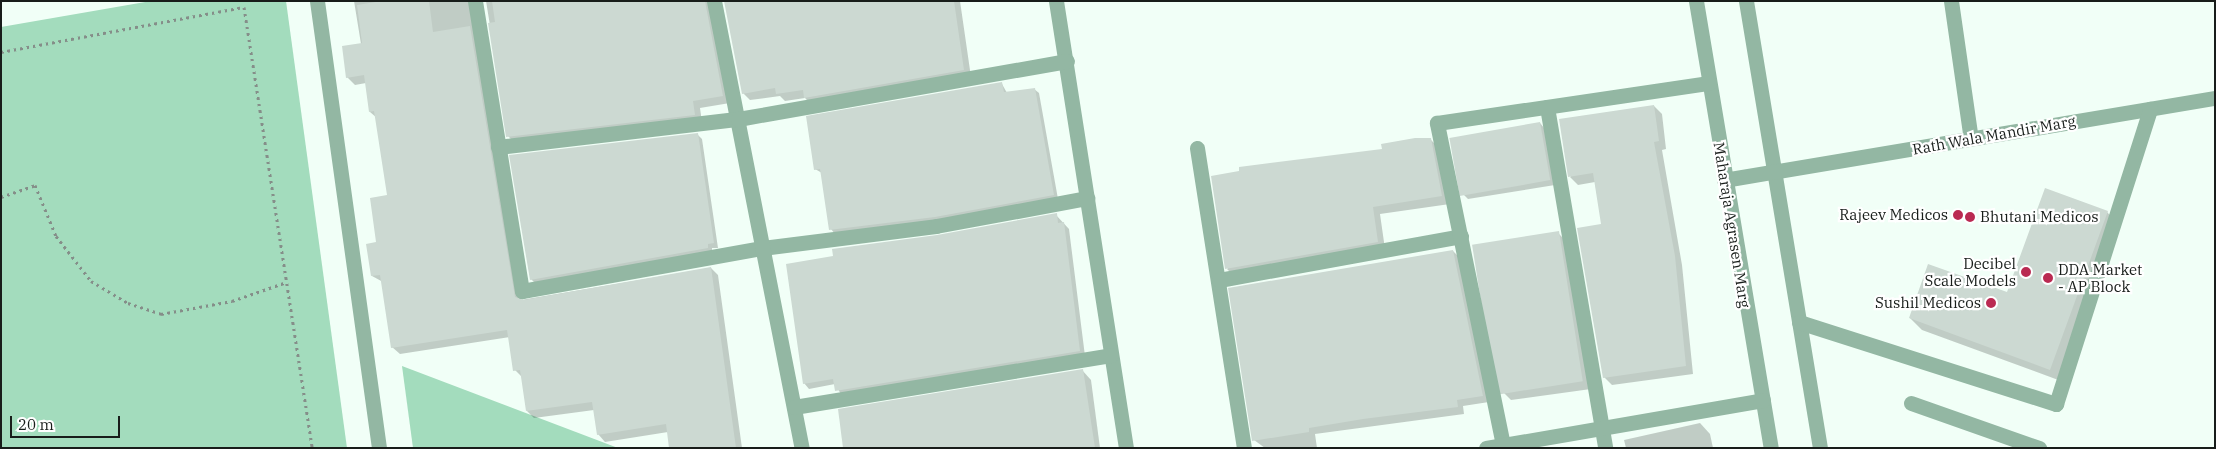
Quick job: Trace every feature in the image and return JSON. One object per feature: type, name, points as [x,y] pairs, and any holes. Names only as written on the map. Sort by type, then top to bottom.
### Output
[{"type":"street","points":[[317,1],[379,448]]},
{"type":"street","points":[[476,1],[522,292],[762,248],[936,226],[1087,198]]},
{"type":"street","points":[[714,1],[802,448]]},
{"type":"street","points":[[1056,1],[1067,61],[1126,448]]},
{"type":"street","name":"Maharaja Agrasen Marg","points":[[1696,1],[1724,180],[1772,448]]},
{"type":"street","points":[[1746,1],[1820,448]]},
{"type":"street","points":[[1951,1],[1971,139]]},
{"type":"street","points":[[498,147],[738,119],[1067,61]]},
{"type":"street","points":[[1709,83],[1437,123],[1461,236],[1492,447],[1763,400]]},
{"type":"street","name":"Rath Wala Mandir Marg","points":[[1724,180],[2215,98]]},
{"type":"street","points":[[1547,107],[1600,428],[1605,448]]},
{"type":"street","points":[[1799,322],[2056,404],[2150,109]]},
{"type":"street","points":[[1197,148],[1244,448]]},
{"type":"street","points":[[1219,280],[1461,236]]},
{"type":"street","points":[[794,407],[1111,355]]},
{"type":"street","points":[[1911,403],[2039,448]]},
{"type":"path","points":[[1,52],[244,6],[312,448]]},
{"type":"path","points":[[1,197],[35,185],[56,236],[91,281],[128,303],[161,314],[232,301],[287,282]]},
{"type":"green space","points":[[151,1],[286,1],[347,448],[1,448],[1,27]]},
{"type":"green space","points":[[402,366],[618,448],[413,448]]},
{"type":"building","points":[[382,1],[429,1],[433,32],[470,26],[515,297],[524,300],[711,267],[736,448],[669,448],[666,424],[597,435],[592,402],[526,411],[520,370],[513,371],[507,330],[391,348],[380,275],[371,276],[366,244],[376,242],[370,198],[387,195],[374,111],[369,112],[364,75],[346,78],[342,46],[362,43],[357,5]]},
{"type":"building","points":[[492,1],[705,1],[723,96],[693,101],[695,115],[506,137],[488,23],[495,22]]},
{"type":"building","points":[[724,1],[954,1],[964,70],[804,98],[803,90],[776,94],[775,88],[742,94]]},
{"type":"building","points":[[1002,82],[1004,92],[1035,88],[1054,195],[935,217],[829,230],[820,169],[814,170],[806,116]]},
{"type":"building","points":[[1654,105],[1659,141],[1654,142],[1675,256],[1686,366],[1603,378],[1577,228],[1601,224],[1593,173],[1568,177],[1559,119]]},
{"type":"building","points":[[1540,122],[1550,180],[1460,196],[1449,138]]},
{"type":"building","points":[[698,133],[714,243],[708,244],[708,248],[530,280],[509,155]]},
{"type":"building","points":[[1415,138],[1431,138],[1442,196],[1373,207],[1378,242],[1225,269],[1211,176],[1239,171],[1239,167],[1382,149],[1381,144]]},
{"type":"building","name":"DDA Market - AP Block","points":[[2045,188],[2108,211],[2050,370],[1909,318],[1928,264],[2007,292]]},
{"type":"building","points":[[1057,213],[1058,223],[1064,222],[1080,351],[835,391],[833,379],[803,384],[786,264],[833,256],[832,249],[937,235]]},
{"type":"building","points":[[1559,231],[1583,381],[1496,395],[1472,245]]},
{"type":"building","points":[[1453,250],[1483,396],[1457,400],[1458,407],[1363,419],[1309,428],[1309,432],[1252,441],[1228,288]]},
{"type":"building","points":[[1083,369],[1095,448],[843,448],[838,409]]},
{"type":"place","name":"Rajeev Medicos","points":[[1958,215]]},
{"type":"place","name":"Bhutani Medicos","points":[[1970,217]]},
{"type":"place","name":"Decibel Scale Models","points":[[2026,272]]},
{"type":"place","name":"DDA Market - AP Block","points":[[2048,278]]},
{"type":"place","name":"Sushil Medicos","points":[[1991,303]]}]
